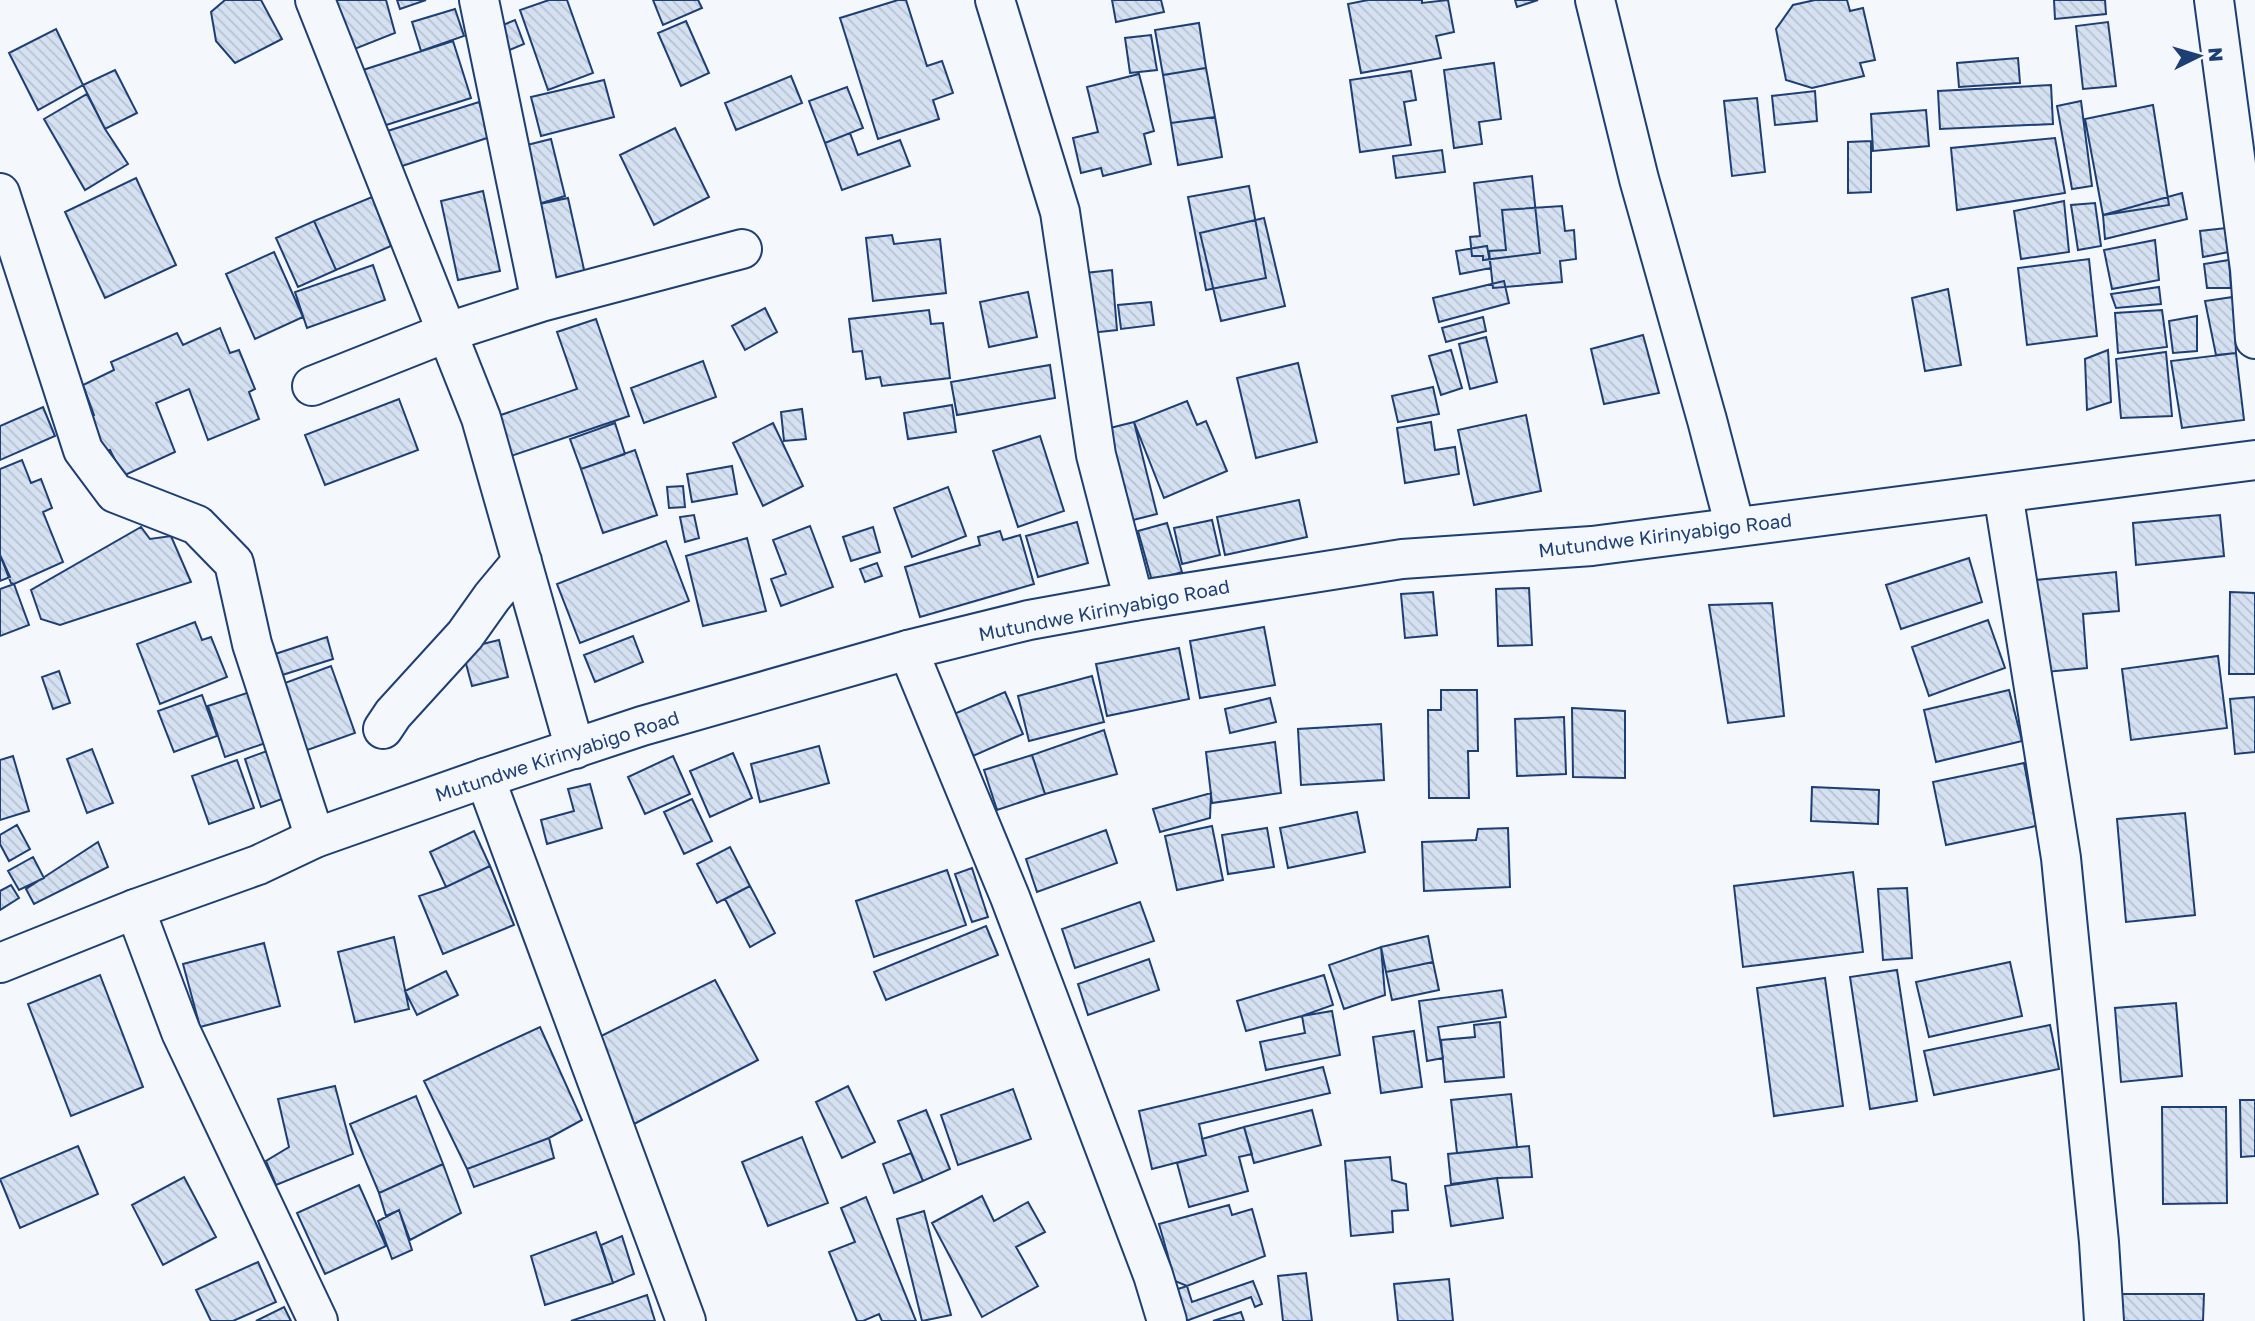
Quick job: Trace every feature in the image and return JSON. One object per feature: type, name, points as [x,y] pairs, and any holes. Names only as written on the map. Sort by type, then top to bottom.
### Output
[{"type":"street","points":[[315,0],[481,418],[575,748]]},
{"type":"street","points":[[479,0],[541,302]]},
{"type":"street","points":[[995,0],[1060,212],[1096,455],[1134,601]]},
{"type":"street","points":[[1595,0],[1639,179],[1735,527]]},
{"type":"street","points":[[2214,0],[2250,269],[2255,339]]},
{"type":"street","points":[[0,193],[83,450],[115,493],[197,525],[234,563],[252,644],[314,838]]},
{"type":"street","points":[[312,386],[449,332],[541,302],[742,249]]},
{"type":"street","name":"Mutundwe Kirinyabigo Road","points":[[0,963],[258,864],[314,838],[575,748],[642,726],[908,650],[1029,620],[1402,559],[1592,546],[2255,460]]},
{"type":"street","points":[[2003,493],[2061,858],[2099,1242],[2104,1321]]},
{"type":"street","points":[[383,729],[393,714],[465,635],[522,561]]},
{"type":"street","points":[[908,650],[1015,909],[1153,1275],[1167,1321]]},
{"type":"street","points":[[485,778],[686,1321]]},
{"type":"street","points":[[135,909],[181,1032],[318,1321]]},
{"type":"building","points":[[225,0],[261,0],[282,39],[235,63],[216,41],[211,12]]},
{"type":"building","points":[[332,0],[386,0],[395,33],[352,50]]},
{"type":"building","points":[[397,0],[426,0],[400,9]]},
{"type":"building","points":[[549,0],[567,0],[593,73],[548,90],[520,10]]},
{"type":"building","points":[[653,0],[698,0],[702,8],[663,25]]},
{"type":"building","points":[[898,0],[906,0],[927,66],[942,61],[953,93],[933,100],[939,119],[878,139],[840,18]]},
{"type":"building","points":[[1112,0],[1161,0],[1164,12],[1116,22]]},
{"type":"building","points":[[1368,0],[1422,0],[1422,3],[1448,0],[1454,32],[1436,36],[1441,58],[1361,73],[1348,4]]},
{"type":"building","points":[[1515,0],[1538,0],[1517,7]]},
{"type":"building","points":[[1815,0],[1847,0],[1850,11],[1863,8],[1875,60],[1860,63],[1864,76],[1812,88],[1786,80],[1776,29],[1793,5]]},
{"type":"building","points":[[2054,0],[2105,0],[2106,14],[2055,19]]},
{"type":"building","points":[[455,9],[464,36],[421,51],[412,22]]},
{"type":"building","points":[[515,20],[524,44],[502,53],[493,29]]},
{"type":"building","points":[[686,21],[709,73],[681,86],[658,33]]},
{"type":"building","points":[[2108,22],[2116,86],[2083,89],[2076,26]]},
{"type":"building","points":[[1199,23],[1206,68],[1163,75],[1155,30]]},
{"type":"building","points":[[56,29],[83,85],[38,110],[9,53]]},
{"type":"building","points":[[1151,35],[1157,70],[1130,73],[1125,38]]},
{"type":"building","points":[[453,41],[471,98],[380,127],[363,70]]},
{"type":"building","points":[[2018,58],[2020,83],[1959,87],[1957,63]]},
{"type":"building","points":[[1494,63],[1501,119],[1479,122],[1482,144],[1454,148],[1444,70]]},
{"type":"building","points":[[1206,68],[1215,117],[1171,123],[1163,75]]},
{"type":"building","points":[[115,70],[137,113],[105,129],[83,85]]},
{"type":"building","points":[[1411,71],[1416,100],[1404,102],[1411,145],[1360,152],[1350,80]]},
{"type":"building","points":[[1139,74],[1154,131],[1144,134],[1151,164],[1103,176],[1101,168],[1081,173],[1073,138],[1098,132],[1087,87]]},
{"type":"building","points":[[791,76],[802,103],[736,130],[725,103]]},
{"type":"building","points":[[604,80],[614,117],[541,136],[531,97]]},
{"type":"building","points":[[2051,85],[2053,124],[1940,129],[1938,91]]},
{"type":"building","points":[[847,87],[863,128],[825,143],[809,101]]},
{"type":"building","points":[[1815,91],[1817,121],[1775,125],[1772,96]]},
{"type":"building","points":[[87,94],[105,129],[128,164],[85,190],[44,119]]},
{"type":"building","points":[[1757,98],[1765,172],[1732,176],[1724,101]]},
{"type":"building","points":[[2081,101],[2092,186],[2072,189],[2057,106]]},
{"type":"building","points":[[479,102],[490,137],[390,170],[378,134]]},
{"type":"building","points":[[2153,105],[2169,205],[2103,215],[2085,119]]},
{"type":"building","points":[[1926,110],[1929,146],[1873,151],[1871,114]]},
{"type":"building","points":[[1215,117],[1222,157],[1178,165],[1171,123]]},
{"type":"building","points":[[675,128],[709,197],[654,225],[620,155]]},
{"type":"building","points":[[850,133],[858,155],[900,140],[910,166],[842,190],[825,143]]},
{"type":"building","points":[[2055,138],[2065,193],[1957,210],[1951,148]]},
{"type":"building","points":[[551,139],[565,196],[535,205],[519,147]]},
{"type":"building","points":[[1871,141],[1871,192],[1848,193],[1848,142]]},
{"type":"building","points":[[1442,150],[1445,172],[1396,178],[1393,156]]},
{"type":"building","points":[[1532,176],[1540,253],[1483,260],[1483,256],[1472,256],[1470,237],[1480,236],[1474,183]]},
{"type":"building","points":[[136,178],[176,265],[105,298],[65,212]]},
{"type":"building","points":[[1249,186],[1266,278],[1206,290],[1188,197]]},
{"type":"building","points":[[483,191],[500,271],[458,280],[441,201]]},
{"type":"building","points":[[2182,193],[2187,219],[2105,239],[2103,215]]},
{"type":"building","points":[[372,197],[391,246],[336,270],[314,221]]},
{"type":"building","points":[[568,198],[585,274],[552,282],[535,205]]},
{"type":"building","points":[[2064,201],[2069,252],[2021,259],[2014,211]]},
{"type":"building","points":[[2095,203],[2101,246],[2078,250],[2071,205]]},
{"type":"building","points":[[1562,206],[1565,231],[1574,230],[1576,259],[1560,261],[1562,282],[1493,288],[1489,251],[1506,250],[1502,210]]},
{"type":"building","points":[[1264,218],[1285,306],[1221,321],[1200,233]]},
{"type":"building","points":[[314,221],[336,270],[298,287],[276,238]]},
{"type":"building","points":[[2226,228],[2229,252],[2203,257],[2200,231]]},
{"type":"building","points":[[892,235],[894,244],[940,239],[946,293],[873,301],[866,238]]},
{"type":"building","points":[[2155,240],[2159,280],[2112,289],[2104,250]]},
{"type":"building","points":[[1487,246],[1491,268],[1460,274],[1456,251]]},
{"type":"building","points":[[274,252],[303,317],[255,339],[226,274]]},
{"type":"building","points":[[2089,259],[2097,336],[2027,345],[2018,268]]},
{"type":"building","points":[[2229,260],[2231,288],[2207,288],[2204,264]]},
{"type":"building","points":[[373,265],[385,300],[307,328],[295,292]]},
{"type":"building","points":[[1112,270],[1117,330],[1090,333],[1085,273]]},
{"type":"building","points":[[1504,281],[1509,303],[1439,322],[1433,298]]},
{"type":"building","points":[[2159,287],[2161,304],[2116,308],[2111,294]]},
{"type":"building","points":[[1948,289],[1961,365],[1925,371],[1912,298]]},
{"type":"building","points":[[1028,292],[1037,337],[989,347],[980,302]]},
{"type":"building","points":[[2233,297],[2236,353],[2216,355],[2205,301]]},
{"type":"building","points":[[1151,302],[1154,325],[1121,329],[1118,305]]},
{"type":"building","points":[[765,308],[777,332],[745,350],[732,326]]},
{"type":"building","points":[[929,310],[931,324],[943,323],[950,378],[882,386],[880,377],[866,379],[862,351],[853,352],[849,319]]},
{"type":"building","points":[[2162,310],[2167,347],[2118,353],[2115,313]]},
{"type":"building","points":[[2197,316],[2197,351],[2173,353],[2169,321]]},
{"type":"building","points":[[1483,317],[1486,331],[1446,342],[1442,328]]},
{"type":"building","points":[[596,319],[629,416],[505,458],[492,418],[577,389],[557,332]]},
{"type":"building","points":[[220,328],[230,353],[239,350],[255,389],[249,392],[259,419],[208,440],[189,389],[156,403],[175,452],[123,476],[110,450],[102,452],[88,419],[94,415],[83,385],[114,370],[111,362],[177,333],[183,345]]},
{"type":"building","points":[[1643,335],[1659,393],[1604,404],[1591,349]]},
{"type":"building","points":[[1486,337],[1497,382],[1470,389],[1459,344]]},
{"type":"building","points":[[1451,350],[1462,388],[1441,395],[1429,356]]},
{"type":"building","points":[[2108,350],[2111,402],[2087,410],[2085,359]]},
{"type":"building","points":[[2166,352],[2172,416],[2121,418],[2116,359]]},
{"type":"building","points":[[2236,353],[2244,420],[2182,428],[2171,361]]},
{"type":"building","points":[[703,361],[716,397],[644,423],[631,388]]},
{"type":"building","points":[[1298,363],[1317,442],[1256,458],[1237,378]]},
{"type":"building","points":[[1050,365],[1055,398],[957,415],[951,382]]},
{"type":"building","points":[[1433,387],[1439,414],[1398,422],[1392,396]]},
{"type":"building","points":[[399,399],[418,450],[325,485],[305,435]]},
{"type":"building","points":[[1187,401],[1197,425],[1206,421],[1227,471],[1164,498],[1134,422]]},
{"type":"building","points":[[952,405],[956,432],[908,439],[904,413]]},
{"type":"building","points":[[43,407],[55,436],[0,460],[0,426]]},
{"type":"building","points":[[802,409],[806,439],[784,441],[781,412]]},
{"type":"building","points":[[1526,415],[1541,491],[1474,505],[1458,430]]},
{"type":"building","points":[[1134,422],[1157,514],[1121,523],[1098,431]]},
{"type":"building","points":[[1431,422],[1435,450],[1455,447],[1459,474],[1405,483],[1397,428]]},
{"type":"building","points":[[615,423],[625,454],[581,469],[570,439]]},
{"type":"building","points":[[773,423],[803,486],[763,506],[733,443]]},
{"type":"building","points":[[1040,436],[1064,511],[1018,527],[993,451]]},
{"type":"building","points":[[635,450],[657,515],[603,533],[581,469]]},
{"type":"building","points":[[22,460],[31,483],[41,479],[52,508],[43,512],[63,562],[14,584],[11,583],[0,555],[0,469]]},
{"type":"building","points":[[732,466],[737,494],[692,502],[687,474]]},
{"type":"building","points":[[683,486],[685,507],[669,508],[667,487]]},
{"type":"building","points":[[948,487],[966,536],[912,557],[894,508]]},
{"type":"building","points":[[1299,500],[1307,537],[1225,555],[1217,517]]},
{"type":"building","points":[[694,515],[699,538],[685,542],[680,517]]},
{"type":"building","points":[[2220,515],[2224,556],[2136,565],[2133,523]]},
{"type":"building","points":[[1212,520],[1220,555],[1182,564],[1174,528]]},
{"type":"building","points":[[1077,522],[1088,563],[1038,577],[1026,536]]},
{"type":"building","points":[[1167,523],[1182,572],[1152,581],[1138,531]]},
{"type":"building","points":[[810,526],[833,587],[781,606],[771,579],[786,574],[773,540]]},
{"type":"building","points":[[141,527],[150,539],[171,536],[191,582],[60,625],[41,619],[31,590]]},
{"type":"building","points":[[873,527],[880,552],[851,561],[843,537]]},
{"type":"building","points":[[1000,531],[1003,540],[1020,535],[1034,584],[920,617],[905,567],[980,545],[978,537]]},
{"type":"building","points":[[747,538],[766,611],[703,626],[686,556]]},
{"type":"building","points":[[666,541],[689,601],[580,643],[557,584]]},
{"type":"building","points":[[0,555],[10,577],[0,581]]},
{"type":"building","points":[[1969,558],[1982,602],[1901,629],[1886,585]]},
{"type":"building","points":[[877,563],[882,576],[865,582],[860,569]]},
{"type":"building","points":[[2116,572],[2119,611],[2083,614],[2087,668],[2046,672],[2036,580]]},
{"type":"building","points":[[14,584],[29,625],[0,636],[0,589]]},
{"type":"building","points":[[1529,588],[1532,645],[1498,646],[1496,589]]},
{"type":"building","points":[[1433,592],[1437,635],[1405,638],[1401,594]]},
{"type":"building","points":[[2230,592],[2255,593],[2255,674],[2229,674]]},
{"type":"building","points":[[1772,603],[1784,716],[1728,723],[1709,605]]},
{"type":"building","points":[[1988,620],[2005,668],[1929,696],[1912,647]]},
{"type":"building","points":[[195,622],[202,640],[211,637],[227,677],[160,704],[137,644]]},
{"type":"building","points":[[1264,627],[1275,685],[1200,698],[1190,641]]},
{"type":"building","points":[[633,636],[643,662],[595,682],[584,655]]},
{"type":"building","points":[[327,637],[333,659],[276,677],[269,656]]},
{"type":"building","points":[[499,640],[508,677],[472,686],[462,649]]},
{"type":"building","points":[[1179,648],[1189,699],[1107,716],[1096,664]]},
{"type":"building","points":[[2218,656],[2227,728],[2131,740],[2122,669]]},
{"type":"building","points":[[331,666],[355,733],[299,753],[274,687]]},
{"type":"building","points":[[59,671],[70,703],[53,709],[42,677]]},
{"type":"building","points":[[1092,676],[1104,722],[1029,741],[1018,696]]},
{"type":"building","points":[[262,688],[277,739],[225,757],[208,706]]},
{"type":"building","points":[[1441,690],[1477,690],[1478,751],[1468,751],[1469,798],[1429,798],[1428,710],[1441,710]]},
{"type":"building","points":[[2009,690],[2022,741],[1936,762],[1924,710]]},
{"type":"building","points":[[1005,692],[1023,734],[973,756],[954,714]]},
{"type":"building","points":[[202,695],[217,736],[174,752],[158,711]]},
{"type":"building","points":[[2255,697],[2255,752],[2235,754],[2230,699]]},
{"type":"building","points":[[1270,698],[1276,722],[1230,733],[1225,709]]},
{"type":"building","points":[[1572,708],[1625,711],[1625,778],[1573,777]]},
{"type":"building","points":[[1564,717],[1566,774],[1517,776],[1515,719]]},
{"type":"building","points":[[1381,724],[1384,780],[1301,785],[1298,729]]},
{"type":"building","points":[[1104,730],[1117,774],[1045,794],[1032,755]]},
{"type":"building","points":[[1275,742],[1281,793],[1212,803],[1206,752]]},
{"type":"building","points":[[819,746],[829,783],[760,802],[751,764]]},
{"type":"building","points":[[278,747],[295,794],[261,807],[245,759]]},
{"type":"building","points":[[92,749],[113,803],[87,813],[67,759]]},
{"type":"building","points":[[733,753],[752,798],[710,817],[690,771]]},
{"type":"building","points":[[1032,755],[1045,794],[997,810],[984,770]]},
{"type":"building","points":[[13,756],[29,811],[0,820],[0,760]]},
{"type":"building","points":[[673,756],[690,794],[645,814],[628,777]]},
{"type":"building","points":[[237,760],[254,808],[209,824],[192,776]]},
{"type":"building","points":[[2024,763],[2036,826],[1946,845],[1933,782]]},
{"type":"building","points":[[590,784],[602,828],[547,844],[541,820],[574,811],[568,789]]},
{"type":"building","points":[[1812,787],[1879,790],[1878,824],[1811,821]]},
{"type":"building","points":[[1211,793],[1210,818],[1160,832],[1153,809]]},
{"type":"building","points":[[692,799],[712,841],[684,854],[664,812]]},
{"type":"building","points":[[1357,812],[1365,852],[1288,868],[1280,828]]},
{"type":"building","points":[[2185,813],[2195,915],[2126,922],[2117,819]]},
{"type":"building","points":[[17,825],[30,849],[9,861],[0,844],[0,835]]},
{"type":"building","points":[[1212,826],[1223,880],[1177,890],[1165,836]]},
{"type":"building","points":[[1267,828],[1274,867],[1228,874],[1222,835]]},
{"type":"building","points":[[1508,828],[1510,887],[1424,891],[1422,842],[1476,840],[1478,829]]},
{"type":"building","points":[[1106,830],[1117,863],[1037,892],[1026,859]]},
{"type":"building","points":[[474,831],[490,866],[446,887],[430,852]]},
{"type":"building","points":[[98,842],[108,867],[34,904],[26,889]]},
{"type":"building","points":[[730,847],[750,886],[717,903],[697,864]]},
{"type":"building","points":[[33,857],[44,878],[19,890],[8,871]]},
{"type":"building","points":[[490,866],[514,925],[443,954],[419,896],[446,887]]},
{"type":"building","points":[[972,868],[988,917],[972,922],[955,874]]},
{"type":"building","points":[[947,870],[966,925],[874,957],[856,901]]},
{"type":"building","points":[[1853,872],[1863,952],[1743,967],[1734,886]]},
{"type":"building","points":[[11,885],[19,898],[0,910],[0,891]]},
{"type":"building","points":[[750,886],[775,933],[750,947],[725,899]]},
{"type":"building","points":[[1907,888],[1912,958],[1883,960],[1878,889]]},
{"type":"building","points":[[1140,902],[1154,941],[1075,968],[1062,929]]},
{"type":"building","points":[[986,926],[998,955],[886,1000],[874,972]]},
{"type":"building","points":[[1428,936],[1433,962],[1386,972],[1381,947]]},
{"type":"building","points":[[394,937],[409,1009],[355,1022],[338,952]]},
{"type":"building","points":[[264,943],[280,1006],[200,1027],[183,964]]},
{"type":"building","points":[[1381,947],[1385,995],[1344,1009],[1329,965]]},
{"type":"building","points":[[1149,959],[1159,990],[1088,1015],[1078,984]]},
{"type":"building","points":[[1433,962],[1439,990],[1392,1000],[1386,972]]},
{"type":"building","points":[[2010,962],[2022,1016],[1929,1037],[1916,982]]},
{"type":"building","points":[[1897,970],[1917,1101],[1870,1109],[1850,977]]},
{"type":"building","points":[[446,971],[458,995],[417,1015],[405,991]]},
{"type":"building","points":[[100,975],[143,1087],[71,1116],[28,1004]]},
{"type":"building","points":[[1324,975],[1333,1005],[1246,1031],[1237,1001]]},
{"type":"building","points":[[1825,978],[1843,1106],[1774,1116],[1757,988]]},
{"type":"building","points":[[715,980],[758,1060],[634,1124],[597,1038]]},
{"type":"building","points":[[1502,990],[1506,1017],[1438,1027],[1443,1058],[1427,1061],[1419,1001]]},
{"type":"building","points":[[2176,1003],[2182,1076],[2121,1082],[2115,1008]]},
{"type":"building","points":[[1332,1011],[1340,1055],[1266,1070],[1260,1042],[1305,1033],[1302,1016]]},
{"type":"building","points":[[1500,1022],[1504,1077],[1445,1082],[1441,1040],[1475,1037],[1474,1025]]},
{"type":"building","points":[[2050,1025],[2059,1069],[1934,1095],[1924,1051]]},
{"type":"building","points":[[540,1027],[582,1120],[549,1138],[467,1169],[424,1081]]},
{"type":"building","points":[[1414,1031],[1422,1087],[1381,1093],[1373,1037]]},
{"type":"building","points":[[1323,1067],[1330,1093],[1199,1124],[1206,1155],[1152,1169],[1139,1111]]},
{"type":"building","points":[[335,1086],[353,1154],[276,1185],[266,1161],[289,1147],[278,1099]]},
{"type":"building","points":[[848,1086],[875,1142],[842,1158],[816,1102]]},
{"type":"building","points":[[1013,1089],[1031,1139],[958,1165],[941,1115]]},
{"type":"building","points":[[1511,1094],[1517,1147],[1457,1153],[1451,1100]]},
{"type":"building","points":[[416,1096],[443,1164],[379,1193],[350,1124]]},
{"type":"building","points":[[2240,1100],[2255,1100],[2255,1156],[2241,1157]]},
{"type":"building","points":[[2162,1107],[2226,1107],[2227,1203],[2163,1204]]},
{"type":"building","points":[[926,1110],[950,1169],[923,1181],[898,1121]]},
{"type":"building","points":[[1312,1110],[1321,1145],[1254,1163],[1244,1127]]},
{"type":"building","points":[[1244,1127],[1252,1154],[1239,1157],[1248,1191],[1189,1207],[1177,1163],[1206,1155],[1202,1139]]},
{"type":"building","points":[[802,1137],[828,1203],[768,1226],[742,1162]]},
{"type":"building","points":[[549,1138],[554,1158],[474,1187],[467,1169]]},
{"type":"building","points":[[78,1146],[98,1194],[20,1228],[0,1179]]},
{"type":"building","points":[[1529,1146],[1532,1177],[1451,1184],[1448,1154]]},
{"type":"building","points":[[911,1153],[923,1181],[894,1193],[883,1164]]},
{"type":"building","points":[[1390,1157],[1392,1180],[1406,1184],[1408,1210],[1392,1211],[1393,1232],[1351,1236],[1345,1161]]},
{"type":"building","points":[[443,1164],[461,1213],[410,1240],[399,1210],[386,1216],[379,1193]]},
{"type":"building","points":[[184,1177],[216,1237],[163,1265],[132,1205]]},
{"type":"building","points":[[1497,1178],[1503,1218],[1451,1226],[1445,1186]]},
{"type":"building","points":[[359,1185],[386,1246],[325,1274],[297,1213]]},
{"type":"building","points":[[982,1196],[994,1221],[1028,1202],[1045,1232],[1016,1247],[1038,1286],[982,1317],[932,1223]]},
{"type":"building","points":[[866,1197],[916,1321],[882,1321],[879,1314],[857,1321],[829,1252],[855,1242],[841,1208]]},
{"type":"building","points":[[1229,1205],[1232,1215],[1252,1209],[1265,1256],[1187,1286],[1175,1281],[1159,1224]]},
{"type":"building","points":[[399,1210],[412,1250],[392,1259],[378,1221]]},
{"type":"building","points":[[924,1211],[951,1315],[922,1321],[897,1219]]},
{"type":"building","points":[[596,1232],[613,1283],[545,1305],[531,1256]]},
{"type":"building","points":[[622,1236],[634,1274],[613,1283],[601,1245]]},
{"type":"building","points":[[258,1262],[276,1302],[233,1321],[211,1321],[196,1290]]},
{"type":"building","points":[[1306,1273],[1312,1321],[1283,1321],[1278,1276]]},
{"type":"building","points":[[1449,1279],[1453,1321],[1398,1321],[1394,1284]]},
{"type":"building","points":[[1253,1281],[1262,1304],[1255,1307],[1251,1297],[1186,1321],[1175,1290],[1187,1286],[1192,1302]]},
{"type":"building","points":[[2122,1294],[2204,1294],[2203,1321],[2122,1321]]},
{"type":"building","points":[[647,1295],[655,1321],[571,1321]]},
{"type":"building","points":[[284,1307],[291,1321],[256,1321]]},
{"type":"building","points":[[1241,1312],[1244,1321],[1213,1321]]}]
